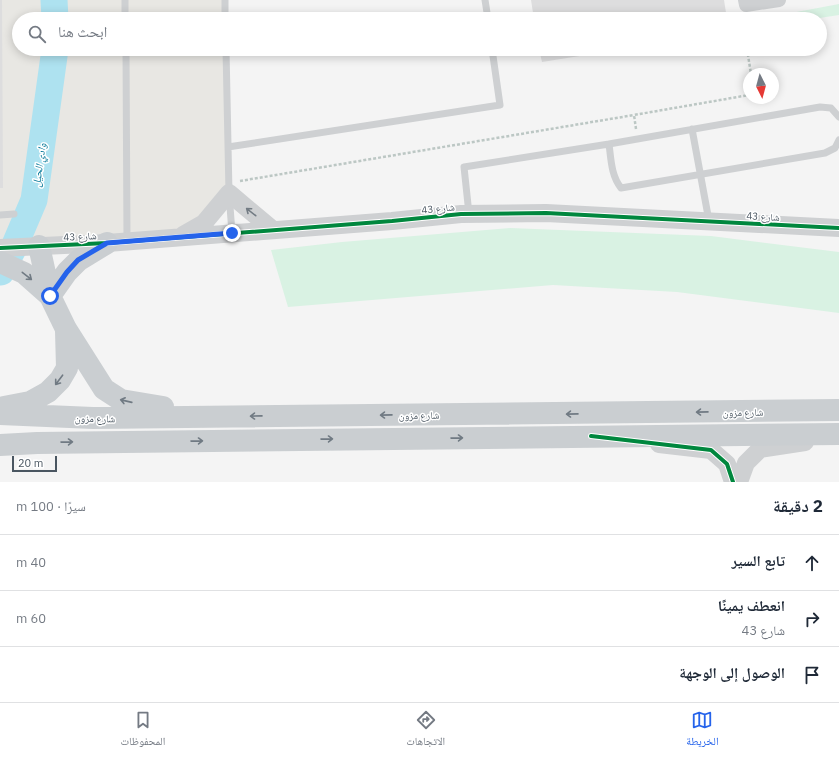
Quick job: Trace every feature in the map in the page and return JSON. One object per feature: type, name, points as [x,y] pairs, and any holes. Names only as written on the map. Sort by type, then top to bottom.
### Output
[{"type":"main road","points":[[50,296],[67,272],[78,260],[117,242]]},
{"type":"main road","points":[[39,246],[50,296],[66,329],[104,389],[120,400],[164,408],[233,417]]},
{"type":"main road","points":[[0,262],[24,273],[50,296]]},
{"type":"main road","points":[[0,408],[30,402],[48,392],[60,380],[67,368],[66,329]]},
{"type":"main road","points":[[770,412],[839,395]]},
{"type":"main road","name":"شارع مزون","points":[[0,414],[93,418],[770,412],[839,410]]},
{"type":"main road","points":[[0,445],[37,443],[839,434]]},
{"type":"main road","points":[[0,449],[37,443]]},
{"type":"street","points":[[746,0],[746,5],[779,0]]},
{"type":"street","points":[[181,237],[204,223],[229,188],[273,230]]},
{"type":"street","name":"شارع 43","points":[[0,248],[117,242],[469,214],[546,213],[839,228]]},
{"type":"street","points":[[739,482],[746,463],[760,449],[839,434]]},
{"type":"street","points":[[591,436],[711,450],[727,464],[733,482]]},
{"type":"lane","points":[[125,0],[125,12]]},
{"type":"lane","points":[[225,0],[225,12]]},
{"type":"lane","points":[[485,0],[487,12]]},
{"type":"lane","points":[[117,242],[126,56]]},
{"type":"lane","points":[[226,56],[229,188],[232,233]]},
{"type":"lane","points":[[228,147],[500,104],[493,56]]},
{"type":"lane","points":[[469,214],[464,167],[609,144],[820,107],[831,108],[839,117]]},
{"type":"lane","points":[[692,129],[709,221]]},
{"type":"lane","points":[[609,144],[614,175],[621,188],[825,153],[835,148],[839,140]]},
{"type":"lane","points":[[0,215],[14,214]]},
{"type":"path","points":[[748,56],[750,68]]},
{"type":"path","points":[[229,188],[743,96]]},
{"type":"path","points":[[634,115],[638,139]]},
{"type":"shaded area","points":[[0,0],[225,0],[225,12],[12,12],[12,56],[226,56],[229,193],[192,231],[0,248]]},
{"type":"green space","points":[[839,4],[839,15],[827,17],[827,12],[796,12]]},
{"type":"green space","points":[[510,228],[711,236],[839,252],[839,313],[677,292],[553,285],[288,307],[271,250],[342,242]]},
{"type":"building","points":[[0,0],[2,0],[3,188],[0,188]]},
{"type":"building","points":[[531,0],[724,0],[726,12],[533,12]]},
{"type":"building","points":[[541,56],[580,56],[542,62]]},
{"type":"waterway","name":"وادي الحيل","points":[[54,0],[55,12]]},
{"type":"waterway","name":"وادي الحيل","points":[[1,272],[14,247],[34,200],[54,56]]},
{"type":"cycle path","points":[[0,248],[107,243],[392,221],[461,214],[546,213],[839,228]]},
{"type":"cycle path","points":[[591,436],[711,450],[727,464],[733,482]]},
{"type":"route","points":[[50,296],[67,272],[78,260],[107,243],[232,233]]}]
